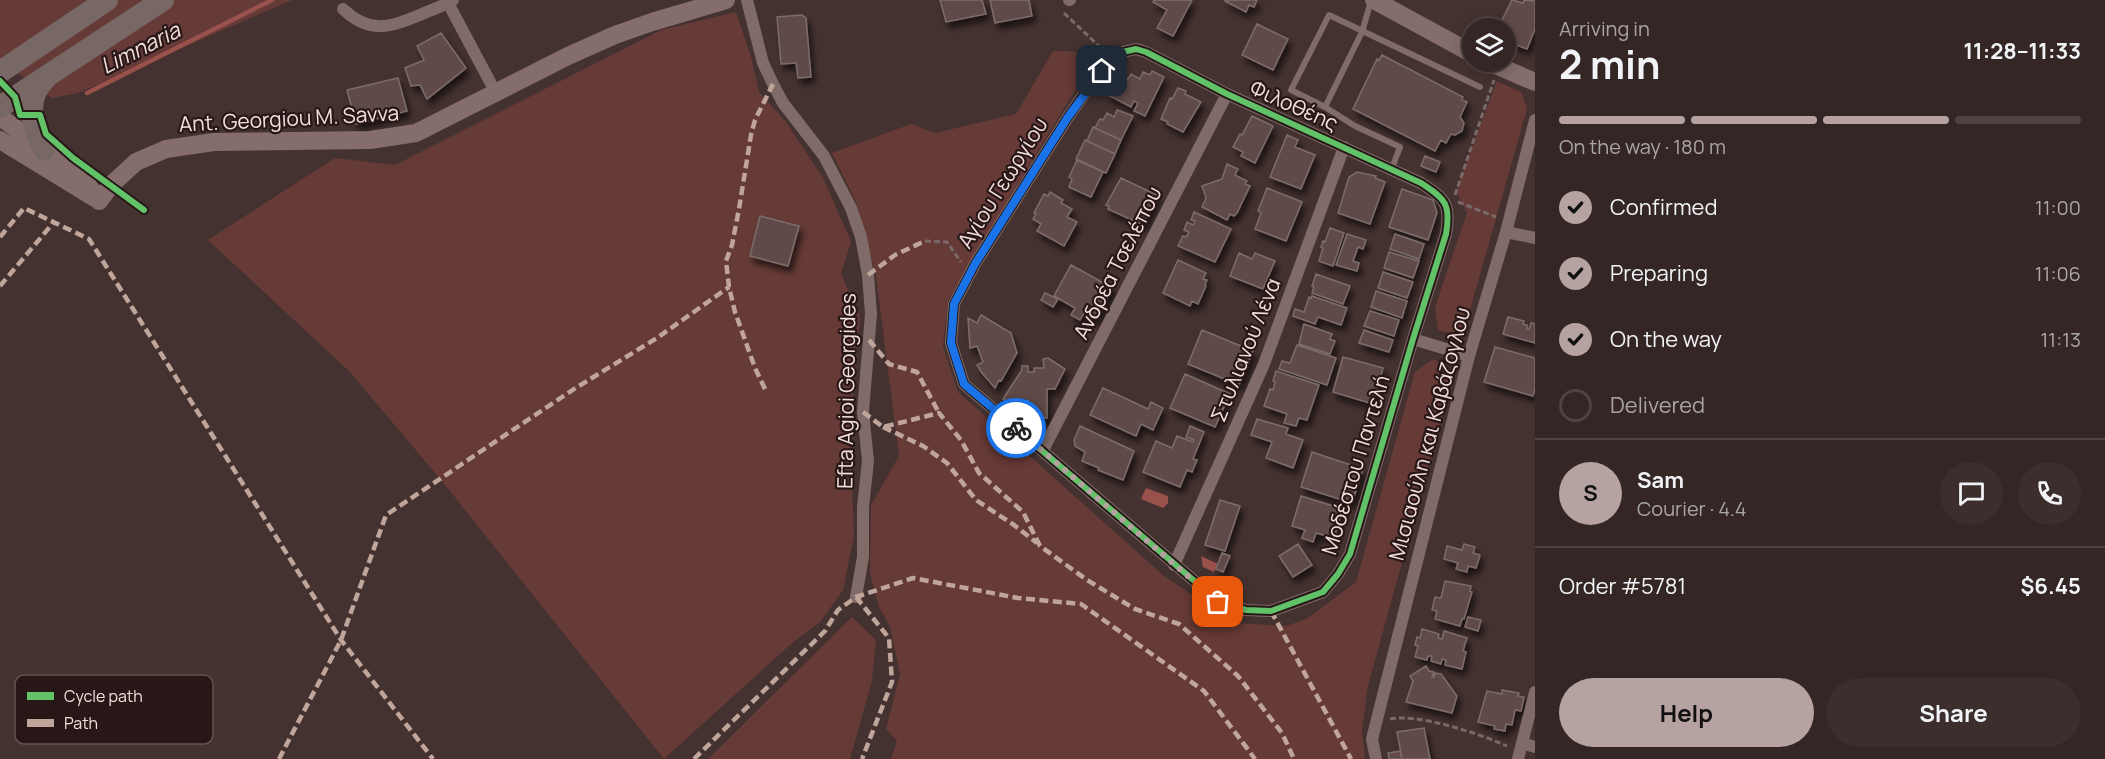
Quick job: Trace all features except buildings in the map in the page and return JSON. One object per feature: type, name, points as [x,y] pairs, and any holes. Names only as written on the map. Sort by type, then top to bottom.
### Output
[{"type":"highway","points":[[0,72],[106,0]]},
{"type":"highway","points":[[0,107],[163,0]]},
{"type":"highway","points":[[44,149],[35,128],[33,100],[36,89],[51,74]]},
{"type":"main road","name":"Ant. Georgiou M. Savva","points":[[99,201],[111,185],[136,162],[166,149],[214,142],[336,141],[398,137],[416,133],[568,56],[615,35],[726,0]]},
{"type":"main road","points":[[1372,0],[1462,48]]},
{"type":"main road","points":[[1512,72],[1535,82]]},
{"type":"main road","points":[[0,117],[81,175],[99,201]]},
{"type":"main road","points":[[0,140],[99,201]]},
{"type":"street","name":"Efta Agioi Georgides","points":[[747,0],[763,63],[773,84],[783,103],[824,156],[851,208],[861,237],[868,275],[871,314],[863,412],[868,461],[863,507],[863,557],[856,597]]},
{"type":"street","points":[[343,9],[354,20],[371,26],[383,27],[400,23],[451,2],[496,93]]},
{"type":"street","name":"Φιλοθέης","points":[[1112,58],[1136,49],[1146,52],[1227,94],[1392,168],[1441,196],[1447,207],[1449,218]]},
{"type":"street","name":"Αγίου Γεωργίου","points":[[1112,58],[1068,117],[975,264],[954,304],[951,343],[964,384],[1174,565]]},
{"type":"street","name":"Ανδρέα Τσελέπου","points":[[1042,450],[1227,94]]},
{"type":"street","name":"Μισιαούλη και Καβάζογλου","points":[[1376,759],[1372,739],[1376,722],[1469,356],[1507,227],[1535,120]]},
{"type":"street","name":"Στυλιανού Λένα","points":[[1174,565],[1264,364],[1344,147]]},
{"type":"street","name":"Μοδέστου Παντελή","points":[[1174,565],[1218,602],[1246,610],[1271,611],[1323,592],[1338,574],[1350,554],[1449,218]]},
{"type":"street","points":[[1507,227],[1535,238]]},
{"type":"street","points":[[1413,339],[1469,356]]},
{"type":"street","points":[[1535,692],[1520,751],[1535,747]]},
{"type":"lane","points":[[1325,107],[1362,32],[1372,0]]},
{"type":"lane","points":[[1392,168],[1400,147],[1355,126],[1325,107],[1291,90],[1329,15],[1480,87]]},
{"type":"path","points":[[1066,3],[1112,58]]},
{"type":"path","points":[[1492,72],[1453,200],[1507,227]]},
{"type":"path","points":[[926,241],[947,242],[962,264]]},
{"type":"path","points":[[1376,722],[1401,717],[1434,723],[1520,751]]},
{"type":"shaded area","points":[[0,0],[292,0],[78,93],[52,98],[0,60]]},
{"type":"shaded area","points":[[736,12],[751,57],[759,92],[786,122],[823,178],[851,241],[841,274],[860,316],[850,430],[854,535],[843,590],[821,621],[791,644],[664,759],[446,486],[350,372],[208,240],[335,158],[395,165],[661,30]]},
{"type":"shaded area","points":[[1053,51],[1098,52],[948,300],[943,347],[958,392],[1164,576],[1234,623],[1287,626],[1308,618],[1356,582],[1415,372],[1433,359],[1447,366],[1453,377],[1368,686],[1362,730],[1365,759],[891,759],[897,741],[886,729],[900,674],[890,627],[879,607],[870,573],[871,505],[899,456],[876,276],[856,202],[832,153],[911,124],[935,133],[1016,114]]},
{"type":"shaded area","points":[[1497,81],[1521,92],[1527,109],[1466,324],[1452,334],[1438,330],[1435,307],[1467,213],[1456,191]]},
{"type":"shaded area","points":[[1146,488],[1168,496],[1168,503],[1163,508],[1141,499]]},
{"type":"shaded area","points":[[1201,556],[1218,564],[1214,572],[1203,567]]},
{"type":"shaded area","points":[[852,617],[876,640],[872,681],[850,759],[708,759]]},
{"type":"waterway","name":"Limnaria","points":[[87,93],[272,0]]},
{"type":"marked path","points":[[765,389],[735,312],[726,261],[732,245],[751,135],[755,120],[773,84]]},
{"type":"marked path","points":[[0,237],[24,208],[89,239],[341,640],[433,759]]},
{"type":"marked path","points":[[0,286],[54,222]]},
{"type":"marked path","points":[[868,275],[895,255],[925,241]]},
{"type":"marked path","points":[[279,759],[341,640],[386,515],[574,389],[657,338],[729,287]]},
{"type":"marked path","points":[[869,340],[889,364],[917,372],[939,413]]},
{"type":"marked path","points":[[863,412],[883,427],[939,413],[961,440],[979,473],[1023,512],[1040,546],[1087,580],[1135,609],[1179,624],[1238,676],[1282,733],[1294,759]]},
{"type":"marked path","points":[[883,427],[923,446],[947,463],[976,500],[1037,543]]},
{"type":"marked path","points":[[694,759],[825,631],[838,610],[856,597],[913,578],[1018,598],[1081,604],[1204,691],[1255,759]]},
{"type":"marked path","points":[[856,597],[889,638],[892,682],[862,759]]},
{"type":"marked path","points":[[1271,611],[1351,759]]},
{"type":"cycle path","points":[[1136,49],[1227,94],[1421,183],[1436,194],[1447,209],[1446,234],[1350,554],[1338,574],[1323,592],[1271,611],[1246,610],[1219,602],[964,384],[951,343],[954,304],[975,264],[1092,83],[1112,58],[1136,49]]},
{"type":"cycle path","points":[[0,81],[15,97],[20,115],[40,115],[46,134],[73,158],[144,210]]},
{"type":"way so far","points":[[1016,428],[1218,602]]},
{"type":"route","points":[[1016,428],[964,384],[951,343],[954,304],[975,264],[1068,117],[1102,71]]}]
